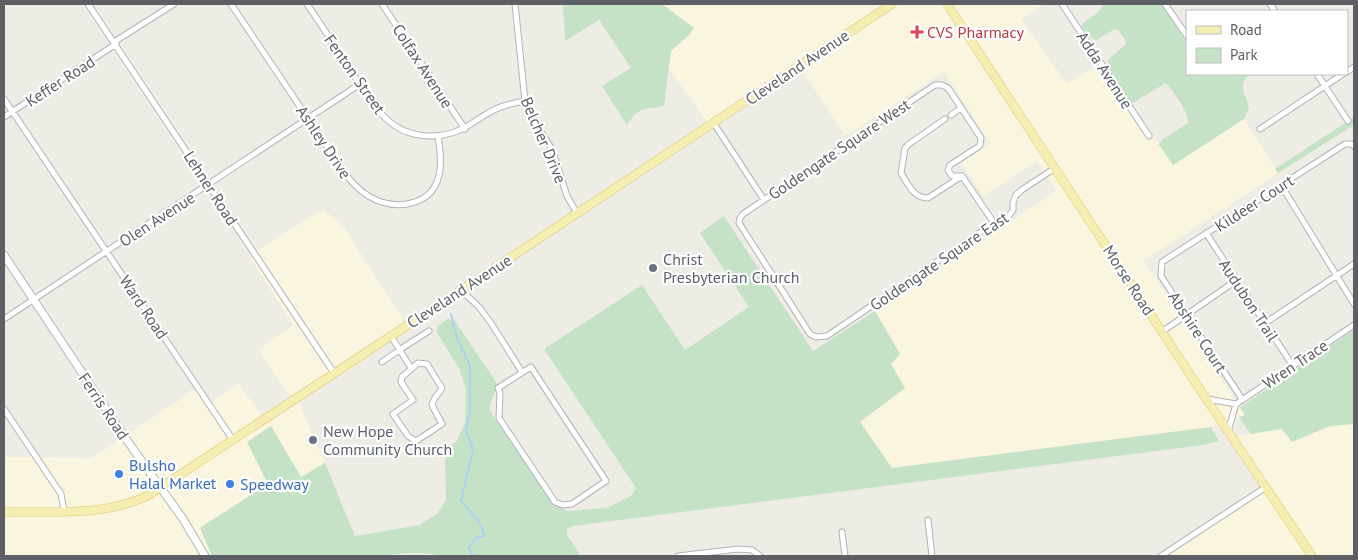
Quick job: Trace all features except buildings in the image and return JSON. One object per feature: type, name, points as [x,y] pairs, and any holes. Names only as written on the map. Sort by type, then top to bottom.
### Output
[{"type":"main road","name":"Cleveland Avenue","points":[[4,512],[64,511],[122,506],[135,502],[161,488],[892,4]]},
{"type":"main road","name":"Morse Road","points":[[947,4],[1206,399],[1312,556]]},
{"type":"main road","name":"Ferris Road","points":[[4,255],[118,428],[200,546],[204,556]]},
{"type":"street","name":"Lehner Road","points":[[88,4],[334,373]]},
{"type":"street","name":"Keffer Road","points":[[4,117],[174,4]]},
{"type":"street","name":"Ashley Drive","points":[[231,4],[346,176],[357,188],[376,200],[402,205],[414,203],[426,197],[435,187],[440,174],[438,136]]},
{"type":"street","name":"Fenton Street","points":[[307,4],[377,108],[396,127],[419,135],[438,136],[453,133],[465,128],[491,111],[510,103],[525,101]]},
{"type":"street","name":"Colfax Avenue","points":[[382,4],[465,128]]},
{"type":"street","name":"Belcher Drive","points":[[515,4],[525,101],[537,126],[552,150],[567,196],[577,213]]},
{"type":"street","name":"Adda Avenue","points":[[1062,4],[1149,136]]},
{"type":"street","points":[[1165,4],[1186,35]]},
{"type":"street","points":[[1318,75],[1348,121]]},
{"type":"street","points":[[1260,129],[1342,75]]},
{"type":"street","name":"Olen Avenue","points":[[4,319],[360,84]]},
{"type":"street","name":"Goldengate Square West","points":[[810,334],[741,228],[740,218],[743,214],[936,85],[948,88],[961,108]]},
{"type":"street","name":"Ward Road","points":[[4,98],[233,440]]},
{"type":"street","points":[[951,115],[961,108],[981,138],[978,147],[948,167],[952,176],[962,176]]},
{"type":"street","points":[[945,119],[905,148],[901,173],[914,193],[922,198],[928,198],[962,176]]},
{"type":"street","points":[[713,122],[764,200]]},
{"type":"street","name":"Kildeer Court","points":[[1162,262],[1345,144],[1354,146]]},
{"type":"street","name":"Goldengate Square East","points":[[810,334],[822,338],[828,336],[994,223],[1008,217],[1013,210],[1016,195],[1055,168]]},
{"type":"street","points":[[962,176],[994,223]]},
{"type":"street","points":[[1281,185],[1354,304]]},
{"type":"street","name":"Audubon Trail","points":[[1206,234],[1293,366]]},
{"type":"street","name":"Abshire Court","points":[[1162,262],[1161,276],[1242,399]]},
{"type":"street","points":[[1265,323],[1354,264]]},
{"type":"street","points":[[1163,331],[1237,280]]},
{"type":"street","points":[[461,290],[485,315],[522,372]]},
{"type":"street","name":"Wren Trace","points":[[1236,404],[1354,325]]},
{"type":"street","points":[[382,362],[429,332]]},
{"type":"street","points":[[390,336],[411,368]]},
{"type":"street","points":[[418,363],[427,364],[442,388],[435,396],[432,405],[442,424],[416,441],[408,436],[393,414],[413,400],[401,382],[404,373],[411,368],[418,363]]},
{"type":"street","points":[[531,367],[606,481],[572,504],[563,505],[555,502],[499,418],[500,393],[498,388],[522,372],[531,367]]},
{"type":"street","points":[[1206,399],[1236,404],[1228,431]]},
{"type":"street","points":[[4,409],[61,494],[64,511]]},
{"type":"street","points":[[1160,556],[1266,487]]},
{"type":"street","points":[[928,520],[932,556]]},
{"type":"street","points":[[842,532],[845,556]]},
{"type":"street","points":[[678,556],[721,553],[738,549],[752,550],[760,556]]},
{"type":"shaded area","points":[[662,4],[1043,4],[1021,19],[1067,84],[1102,61],[1173,165],[1244,119],[1278,173],[1144,261],[1245,415],[1211,427],[892,468],[860,422],[891,364],[900,354],[875,311],[1057,191],[1037,161],[983,196],[961,163],[990,143],[944,72],[845,136],[799,66],[709,126],[668,67],[671,51],[694,28]]},
{"type":"shaded area","points":[[323,209],[343,226],[408,326],[352,369],[297,399],[325,463],[301,477],[271,426],[248,442],[268,484],[200,527],[210,551],[193,556],[4,556],[4,457],[92,458],[199,387],[210,403],[239,384],[266,421],[293,400],[258,350],[293,325],[249,256]]},
{"type":"shaded area","points":[[1354,424],[1354,556],[1160,556],[1265,486],[1232,437],[1282,429],[1292,442],[1330,426]]},
{"type":"green space","points":[[563,4],[662,4],[694,28],[671,51],[664,105],[639,111],[627,125],[602,86],[631,68],[599,20],[565,41]]},
{"type":"green space","points":[[1103,4],[1162,4],[1186,39],[1186,75],[1248,75],[1243,83],[1243,90],[1249,108],[1244,119],[1173,165],[1159,145],[1162,140],[1188,123],[1186,112],[1166,83],[1131,104],[1106,68],[1109,59],[1126,44],[1125,39],[1115,29],[1096,40],[1091,38],[1081,26]]},
{"type":"green space","points":[[1354,117],[1354,125],[1278,173],[1275,169]]},
{"type":"green space","points":[[724,216],[813,351],[875,311],[900,354],[891,364],[905,388],[860,422],[892,468],[1211,427],[1219,441],[1203,445],[573,526],[567,529],[567,535],[581,556],[444,556],[412,553],[379,556],[212,556],[200,528],[268,484],[247,442],[271,426],[301,477],[325,463],[355,536],[420,525],[437,514],[446,500],[445,449],[457,441],[465,422],[466,390],[460,370],[436,331],[439,325],[448,319],[455,321],[498,385],[489,407],[493,416],[555,505],[568,511],[607,508],[631,496],[636,488],[544,349],[642,285],[685,350],[749,307],[700,233]]},
{"type":"green space","points":[[1354,330],[1354,424],[1330,426],[1292,442],[1282,429],[1251,434],[1239,417],[1245,415],[1240,407]]},
{"type":"waterway","points":[[451,314],[457,338],[470,366],[470,411],[466,432],[473,449],[461,501],[479,522],[485,536],[476,538],[469,547],[473,556]]},
{"type":"place","name":"CVS Pharmacy","points":[[917,32]]},
{"type":"place","name":"Christ Presbyterian Church","points":[[653,268]]},
{"type":"place","name":"New Hope Community Church","points":[[313,440]]},
{"type":"place","name":"Bulsho Halal Market","points":[[119,474]]},
{"type":"place","name":"Speedway","points":[[230,484]]}]
